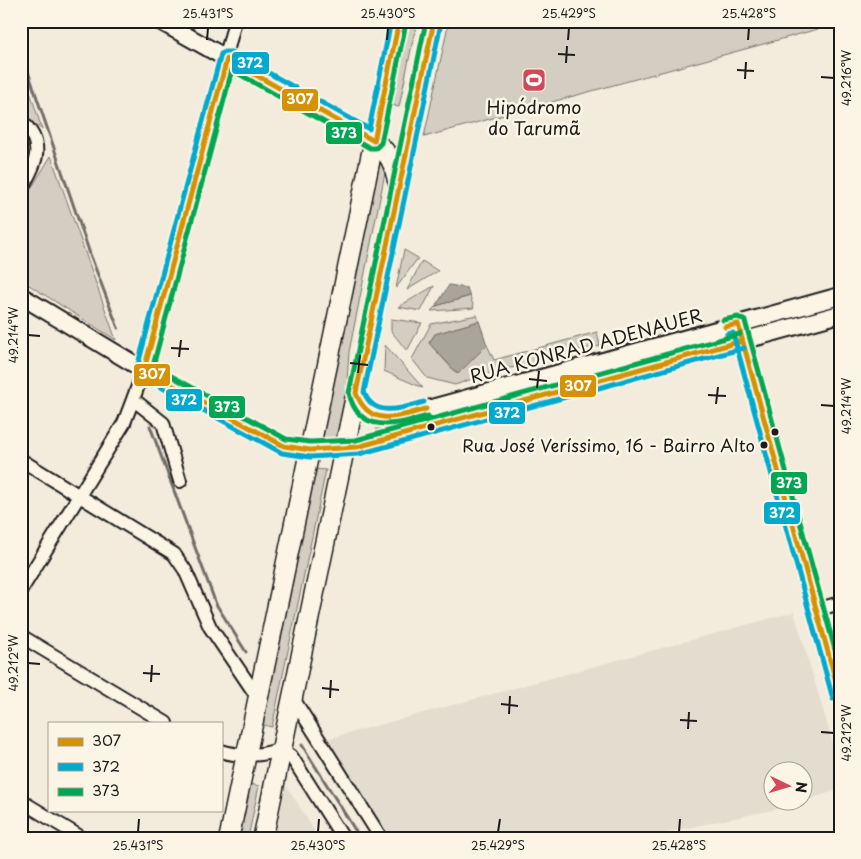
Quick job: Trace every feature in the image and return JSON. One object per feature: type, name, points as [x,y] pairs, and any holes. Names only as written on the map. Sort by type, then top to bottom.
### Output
[{"type":"highway","points":[[229,838],[399,21]]},
{"type":"highway","points":[[262,838],[434,21]]},
{"type":"highway","points":[[374,141],[387,151],[394,161],[398,186]]},
{"type":"main road","points":[[160,21],[374,141]]},
{"type":"main road","name":"RUA KONRAD ADENAUER","points":[[21,296],[144,370],[284,446],[310,450],[345,449],[840,314]]},
{"type":"main road","name":"RUA KONRAD ADENAUER","points":[[357,389],[359,403],[368,412],[383,418],[399,417],[840,296]]},
{"type":"street","points":[[21,590],[124,423],[134,400],[144,370],[227,59],[235,21]]},
{"type":"street","points":[[21,121],[29,130],[36,150],[35,166],[21,189]]},
{"type":"street","points":[[738,324],[840,697]]},
{"type":"street","points":[[134,400],[162,423],[180,481]]},
{"type":"street","points":[[21,460],[166,548],[181,562],[210,627],[258,698]]},
{"type":"street","points":[[816,610],[840,604]]},
{"type":"street","points":[[21,636],[164,722]]},
{"type":"street","points":[[292,697],[381,838]]},
{"type":"street","points":[[222,752],[246,755],[269,753],[281,749],[291,756],[343,838]]},
{"type":"street","points":[[21,801],[82,838]]},
{"type":"shaded area","points":[[405,21],[417,21],[399,107],[388,104]]},
{"type":"shaded area","name":"Hipódromo do Tarumã","points":[[449,21],[840,21],[840,23],[424,137]]},
{"type":"shaded area","points":[[21,64],[42,129],[21,116]]},
{"type":"shaded area","points":[[378,155],[387,163],[349,352],[346,396],[336,440],[321,437]]},
{"type":"shaded area","points":[[51,156],[116,340],[21,280],[21,205]]},
{"type":"shaded area","points":[[404,250],[418,258],[396,288]]},
{"type":"shaded area","points":[[422,261],[438,271],[407,290]]},
{"type":"shaded area","points":[[449,285],[467,288],[470,296],[436,306]]},
{"type":"shaded area","points":[[434,286],[421,311],[398,307]]},
{"type":"shaded area","points":[[470,296],[474,308],[431,311],[436,306]]},
{"type":"shaded area","points":[[477,315],[479,321],[435,334],[429,343],[457,374],[487,345],[494,360],[597,332],[600,346],[571,351],[526,366],[501,369],[455,385],[427,378],[412,359],[431,324]]},
{"type":"shaded area","points":[[391,319],[422,323],[407,351],[391,331]]},
{"type":"shaded area","points":[[479,321],[487,345],[458,374],[429,343],[435,334]]},
{"type":"shaded area","points":[[719,338],[720,340],[377,435],[376,429],[387,429]]},
{"type":"shaded area","points":[[385,345],[423,388],[384,371]]},
{"type":"shaded area","points":[[313,469],[326,470],[272,727],[260,724]]},
{"type":"shaded area","points":[[794,612],[840,767],[840,789],[814,798],[814,762],[764,762],[764,812],[668,832],[669,838],[381,838],[320,741]]},
{"type":"shaded area","points":[[249,784],[259,786],[248,838],[237,838]]},
{"type":"shaded area","points":[[286,785],[319,838],[275,838]]},
{"type":"waterway","points":[[21,51],[90,254],[118,328]]},
{"type":"waterway","points":[[150,426],[216,604],[246,652]]},
{"type":"waterway","points":[[302,745],[360,838]]},
{"type":"transit line","name":"372","points":[[391,21],[369,129],[231,52],[221,54],[137,368],[139,375],[282,453],[310,457],[359,454],[744,348]]},
{"type":"transit line","name":"307","points":[[399,21],[374,141],[227,59],[144,370],[284,446],[310,450],[357,447],[742,341]]},
{"type":"transit line","name":"373","points":[[426,21],[349,393],[354,406],[361,416],[380,424],[391,424],[428,416]]},
{"type":"transit line","name":"307","points":[[426,409],[395,417],[376,416],[368,411],[356,393],[434,21]]},
{"type":"transit line","name":"373","points":[[406,23],[381,143],[376,148],[370,148],[232,70],[153,366],[286,439],[310,442],[356,440],[740,334]]},
{"type":"transit line","name":"372","points":[[424,402],[398,409],[382,409],[375,406],[364,392],[441,23]]},
{"type":"transit line","name":"373","points":[[723,320],[738,317],[745,321],[840,668]]},
{"type":"transit line","name":"307","points":[[725,327],[738,324],[840,696]]},
{"type":"transit line","name":"372","points":[[727,334],[733,333],[833,699]]},
{"type":"place","name":"Hipódromo do Tarumã","points":[[534,80]]},
{"type":"place","name":"Rua José Veríssimo, 16 - Bairro Alto","points":[[764,445]]}]
